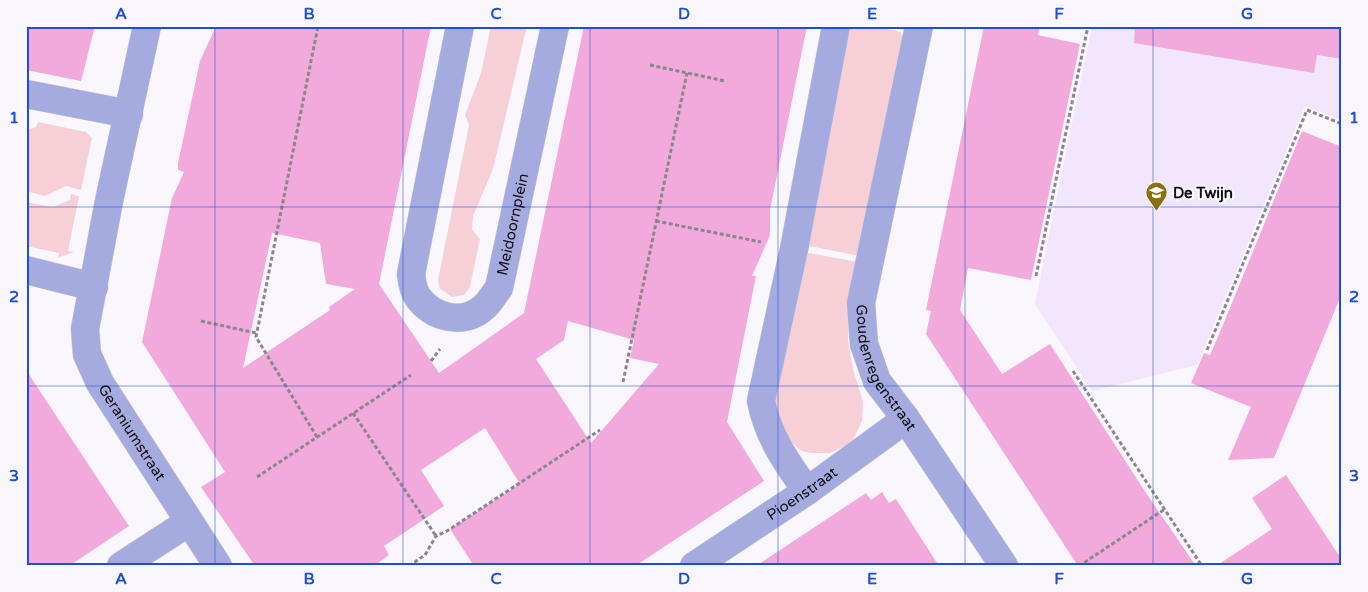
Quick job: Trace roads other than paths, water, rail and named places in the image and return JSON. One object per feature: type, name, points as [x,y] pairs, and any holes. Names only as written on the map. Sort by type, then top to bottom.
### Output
[{"type":"street","name":"Geraniumstraat","points":[[147,26],[109,200],[85,329],[87,354],[100,384],[218,566]]},
{"type":"street","name":"Meidoornplein","points":[[460,26],[411,274],[416,295],[429,309],[447,318],[462,318],[472,315],[484,307],[498,288],[555,26]]},
{"type":"street","points":[[807,491],[776,448],[765,421],[762,400],[794,249],[836,26]]},
{"type":"street","name":"Goudenregenstraat","points":[[919,26],[861,303],[864,344],[877,381],[906,419],[1004,566]]},
{"type":"street","points":[[26,94],[129,114]]},
{"type":"street","points":[[26,270],[94,286]]},
{"type":"street","name":"Pioenstraat","points":[[694,566],[807,491],[906,419]]},
{"type":"street","points":[[120,566],[189,522]]},
{"type":"place","name":"De Twijn","points":[[1157,212]]}]
